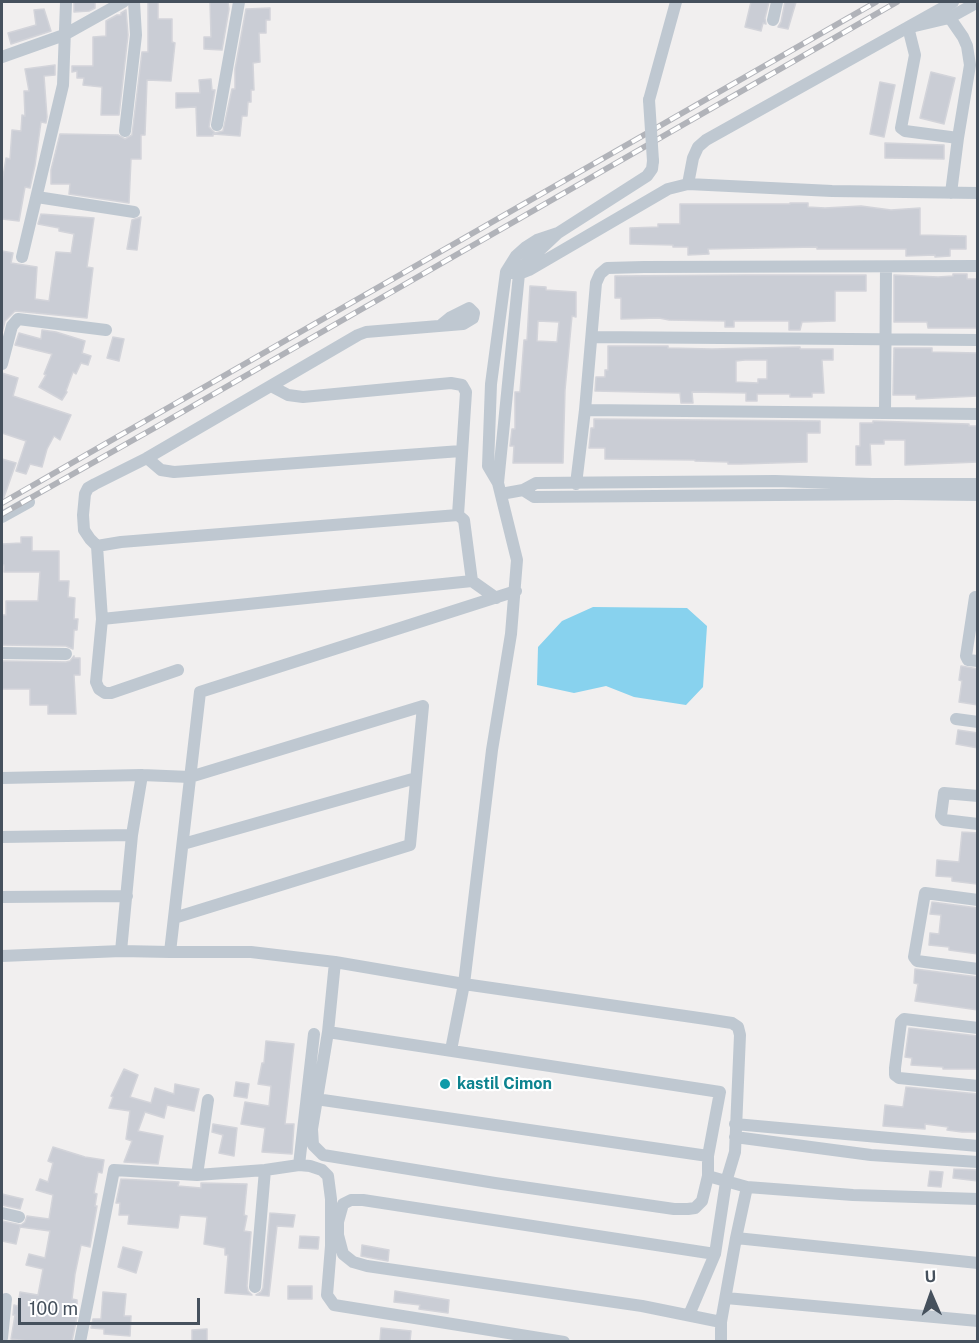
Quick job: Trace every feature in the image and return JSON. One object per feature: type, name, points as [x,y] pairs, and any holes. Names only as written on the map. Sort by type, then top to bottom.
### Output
[{"type":"street","points":[[22,257],[63,85],[66,2]]},
{"type":"street","points":[[2,57],[64,35],[123,2]]},
{"type":"street","points":[[125,131],[136,34],[134,2]]},
{"type":"street","points":[[217,125],[239,2]]},
{"type":"street","points":[[499,488],[519,274],[537,240],[558,233],[638,183],[652,169],[649,100],[676,2]]},
{"type":"street","points":[[773,20],[777,2]]},
{"type":"street","points":[[688,184],[693,158],[698,147],[706,140],[908,27],[948,9],[978,2]]},
{"type":"street","points":[[948,9],[967,46],[970,65],[957,138],[951,193]]},
{"type":"street","points":[[908,27],[915,55],[901,128],[905,131],[957,138]]},
{"type":"street","points":[[506,272],[519,274],[530,270],[668,189],[688,184],[832,191],[978,193]]},
{"type":"street","points":[[38,197],[134,212]]},
{"type":"street","points":[[451,1050],[464,984],[492,750],[512,634],[518,560],[499,488],[488,466],[491,384],[506,272],[516,256],[530,251]]},
{"type":"street","points":[[576,484],[596,283],[600,274],[607,268],[978,266]]},
{"type":"street","points":[[885,413],[886,267]]},
{"type":"street","points":[[2,364],[5,341],[18,319],[105,330]]},
{"type":"street","points":[[178,670],[111,693],[102,692],[96,682],[102,619],[97,546],[90,539],[83,523],[85,494],[88,489],[147,458],[366,332],[440,326]]},
{"type":"street","points":[[592,337],[978,340]]},
{"type":"street","points":[[491,384],[509,383]]},
{"type":"street","points":[[271,386],[288,395],[303,397],[459,384],[464,386],[466,392],[458,515]]},
{"type":"street","points":[[585,410],[978,414]]},
{"type":"street","points":[[147,458],[161,470],[174,472],[461,450]]},
{"type":"street","points":[[499,488],[524,490],[534,497],[775,481],[872,484],[978,483]]},
{"type":"street","points":[[524,490],[537,483],[645,490],[978,495]]},
{"type":"street","points":[[2,517],[29,502]]},
{"type":"street","points":[[97,546],[133,541],[458,515],[464,520],[472,581]]},
{"type":"street","points":[[102,619],[472,581],[496,598]]},
{"type":"street","points":[[170,952],[201,693],[516,591]]},
{"type":"street","points":[[978,597],[975,597],[966,656],[968,660],[978,661]]},
{"type":"street","points":[[2,653],[66,654]]},
{"type":"street","points":[[2,778],[142,775],[190,777],[423,706],[410,845],[174,918]]},
{"type":"street","points":[[956,719],[978,722]]},
{"type":"street","points":[[121,951],[132,835],[142,775]]},
{"type":"street","points":[[183,844],[416,778]]},
{"type":"street","points":[[978,796],[944,793],[941,816],[944,820],[978,824]]},
{"type":"street","points":[[2,837],[132,835]]},
{"type":"street","points":[[978,900],[925,893],[914,957],[917,961],[978,969]]},
{"type":"street","points":[[2,897],[127,896]]},
{"type":"street","points":[[2,956],[121,951],[250,952],[335,962],[464,984],[732,1023],[738,1028],[740,1035],[735,1152],[726,1182],[715,1254],[689,1315]]},
{"type":"street","points":[[328,1032],[720,1092],[708,1156],[708,1176],[702,1201],[695,1208],[674,1209],[323,1155],[313,1145],[312,1130],[328,1032],[335,962]]},
{"type":"street","points":[[978,1028],[904,1020],[895,1068],[898,1078],[978,1086]]},
{"type":"street","points":[[299,1165],[314,1034]]},
{"type":"street","points":[[316,1099],[708,1156]]},
{"type":"street","points":[[197,1175],[208,1100]]},
{"type":"street","points":[[735,1130],[866,1136],[978,1146]]},
{"type":"street","points":[[735,1130],[863,1154],[978,1162]]},
{"type":"street","points":[[863,1154],[866,1136]]},
{"type":"street","points":[[878,1155],[880,1138]]},
{"type":"street","points":[[80,1341],[112,1171],[117,1169],[197,1175],[299,1165],[322,1170],[328,1176],[331,1199],[331,1235],[327,1295],[329,1301],[334,1305],[564,1341]]},
{"type":"street","points":[[255,1287],[265,1170]]},
{"type":"street","points":[[708,1176],[747,1187],[853,1195],[978,1199]]},
{"type":"street","points":[[721,1341],[721,1322],[735,1238],[747,1187]]},
{"type":"street","points":[[715,1254],[363,1200],[351,1200],[342,1206],[338,1235],[340,1247],[346,1258],[367,1266],[689,1315],[721,1322]]},
{"type":"street","points":[[2,1213],[20,1217]]},
{"type":"street","points":[[735,1238],[978,1263]]},
{"type":"street","points":[[726,1298],[978,1321]]},
{"type":"street","points":[[2,1338],[6,1299]]},
{"type":"water","points":[[593,607],[687,608],[707,626],[703,687],[686,705],[634,697],[606,686],[574,693],[537,685],[538,647],[562,621]]},
{"type":"building","points":[[74,2],[95,2],[95,8],[89,11],[74,12]]},
{"type":"building","points":[[148,2],[158,2],[158,19],[172,19],[172,42],[175,43],[171,81],[147,80],[145,135],[141,135],[141,159],[131,159],[129,203],[69,194],[70,184],[51,184],[51,170],[60,134],[118,135],[125,139],[132,135],[142,52],[148,52]]},
{"type":"building","points":[[210,2],[228,2],[229,9],[222,50],[204,49],[204,37],[211,37]]},
{"type":"building","points":[[751,2],[769,2],[765,18],[766,24],[763,23],[761,31],[745,27]]},
{"type":"building","points":[[785,2],[796,2],[788,29],[778,27]]},
{"type":"building","points":[[270,8],[270,20],[266,20],[266,33],[259,33],[260,62],[253,63],[254,90],[251,90],[251,102],[248,102],[247,116],[242,116],[240,136],[213,134],[213,136],[197,136],[196,107],[176,108],[176,93],[200,93],[199,80],[211,79],[212,90],[215,90],[209,127],[215,133],[223,131],[232,89],[235,89],[235,69],[246,9]]},
{"type":"building","points":[[44,9],[51,31],[11,44],[8,33],[36,25],[34,10]]},
{"type":"building","points":[[126,10],[128,35],[119,115],[101,115],[102,87],[83,85],[84,78],[77,78],[77,71],[72,72],[72,66],[93,66],[93,37],[106,36],[106,21],[121,15]]},
{"type":"building","points":[[55,65],[55,75],[44,76],[46,123],[41,122],[30,188],[25,187],[19,221],[2,219],[2,183],[6,158],[10,159],[12,130],[21,131],[22,115],[25,116],[24,91],[29,91],[25,69]]},
{"type":"building","points":[[931,72],[955,78],[944,124],[920,118]]},
{"type":"building","points":[[880,82],[895,85],[884,137],[870,134]]},
{"type":"building","points":[[885,143],[944,145],[944,159],[885,158]]},
{"type":"building","points":[[808,203],[808,207],[825,208],[861,206],[891,210],[920,208],[920,235],[966,236],[966,249],[950,249],[950,256],[935,257],[935,255],[906,256],[906,249],[817,249],[817,247],[708,249],[709,254],[688,255],[688,247],[630,244],[630,228],[680,224],[680,204]]},
{"type":"building","points":[[41,214],[94,218],[87,267],[93,268],[87,318],[15,311],[5,321],[2,333],[2,251],[13,253],[11,263],[37,267],[35,299],[49,301],[56,252],[71,253],[74,234],[38,224]]},
{"type":"building","points":[[141,217],[137,250],[127,249],[132,220]]},
{"type":"building","points":[[953,274],[967,274],[967,279],[978,279],[978,328],[928,328],[927,322],[894,322],[894,275],[938,277],[953,276]]},
{"type":"building","points":[[866,275],[866,291],[835,291],[835,321],[802,322],[800,330],[789,330],[789,321],[734,321],[734,327],[725,327],[725,321],[621,319],[621,298],[615,298],[615,276]]},
{"type":"building","points":[[530,286],[546,287],[546,290],[576,292],[576,317],[572,316],[565,390],[563,463],[513,463],[514,446],[510,446],[512,429],[515,429],[515,392],[520,392],[524,340],[527,340]],"holes":[[[538,321],[559,322],[557,342],[537,341]]]},
{"type":"building","points":[[42,330],[85,341],[82,353],[91,356],[88,365],[81,363],[76,374],[73,372],[62,400],[39,387],[46,375],[44,374],[52,354],[15,345],[19,333],[41,339]]},
{"type":"building","points":[[113,337],[124,339],[119,361],[107,358]]},
{"type":"building","points":[[608,346],[833,349],[833,360],[822,360],[824,393],[812,393],[812,397],[757,394],[757,401],[746,401],[746,393],[692,392],[693,403],[681,403],[680,393],[595,391],[596,377],[605,377],[605,370],[608,370]],"holes":[[[767,360],[767,379],[758,379],[758,383],[736,382],[736,361]]]},
{"type":"building","points":[[894,348],[932,348],[932,352],[978,353],[978,396],[916,399],[916,395],[893,395]]},
{"type":"building","points":[[2,373],[18,378],[13,396],[71,415],[60,440],[54,436],[47,449],[42,467],[30,464],[26,474],[16,471],[26,441],[2,433]]},
{"type":"building","points":[[594,419],[820,421],[820,433],[807,433],[807,462],[728,464],[728,462],[695,460],[605,459],[605,448],[589,448]]},
{"type":"building","points":[[873,421],[978,426],[978,462],[905,465],[905,440],[884,440],[884,444],[870,444],[871,465],[856,465],[856,446],[860,446],[860,423],[873,423]]},
{"type":"building","points":[[2,459],[16,463],[3,500],[2,499]]},
{"type":"building","points":[[21,537],[32,537],[32,551],[59,551],[59,581],[69,581],[68,597],[75,598],[74,619],[78,619],[77,630],[74,630],[73,649],[66,646],[2,645],[2,615],[6,615],[6,601],[38,601],[40,572],[4,572],[4,565],[2,565],[2,544],[21,543]]},
{"type":"building","points":[[74,656],[74,658],[80,658],[80,675],[74,675],[76,714],[48,714],[48,705],[30,705],[30,689],[2,689],[2,661],[66,662]]},
{"type":"building","points":[[961,666],[978,669],[978,705],[959,702],[962,681],[959,680]]},
{"type":"building","points":[[958,730],[978,733],[978,748],[956,744]]},
{"type":"building","points":[[962,832],[978,833],[977,884],[952,881],[952,877],[936,876],[937,860],[959,862]]},
{"type":"building","points":[[932,902],[978,908],[978,954],[929,945],[930,933],[939,934],[941,915],[930,914]]},
{"type":"building","points":[[915,969],[978,977],[978,1010],[915,1001],[918,984],[914,983]]},
{"type":"building","points":[[909,1028],[978,1036],[978,1069],[943,1069],[943,1067],[911,1065],[912,1058],[905,1057]]},
{"type":"building","points":[[266,1041],[294,1044],[285,1124],[294,1124],[292,1154],[262,1152],[265,1128],[241,1124],[245,1102],[269,1106],[271,1086],[258,1084],[262,1063],[264,1063]]},
{"type":"building","points":[[124,1069],[138,1075],[130,1097],[151,1103],[155,1088],[174,1094],[175,1084],[199,1089],[194,1111],[167,1105],[164,1118],[145,1112],[138,1131],[163,1136],[158,1164],[124,1162],[132,1141],[126,1139],[130,1111],[109,1108],[113,1097],[111,1096]]},
{"type":"building","points":[[236,1082],[249,1084],[247,1098],[234,1096]]},
{"type":"building","points":[[906,1087],[978,1094],[978,1132],[947,1130],[948,1127],[925,1124],[925,1129],[883,1126],[885,1105],[903,1107]]},
{"type":"building","points":[[213,1124],[237,1128],[234,1156],[219,1153],[223,1135],[212,1132]]},
{"type":"building","points":[[53,1147],[104,1160],[102,1173],[98,1172],[94,1193],[97,1194],[95,1206],[97,1206],[90,1247],[81,1245],[75,1274],[72,1299],[77,1300],[77,1317],[72,1341],[11,1339],[15,1315],[13,1315],[14,1305],[18,1306],[20,1292],[38,1295],[43,1269],[26,1265],[29,1254],[45,1258],[50,1231],[20,1227],[16,1244],[2,1241],[2,1221],[21,1225],[27,1216],[49,1219],[53,1195],[36,1190],[40,1179],[48,1182],[53,1163],[48,1161]]},
{"type":"building","points":[[954,1169],[978,1170],[978,1181],[953,1178]]},
{"type":"building","points":[[930,1171],[943,1172],[941,1187],[928,1186]]},
{"type":"building","points":[[121,1179],[179,1182],[178,1186],[201,1188],[201,1183],[247,1184],[244,1215],[247,1216],[244,1231],[251,1232],[247,1286],[252,1295],[225,1293],[228,1255],[225,1255],[225,1248],[204,1244],[207,1217],[180,1215],[178,1228],[128,1224],[129,1215],[119,1215],[120,1203],[116,1203]]},
{"type":"building","points":[[2,1194],[23,1199],[20,1209],[2,1205]]},
{"type":"building","points":[[270,1213],[295,1215],[293,1227],[277,1226],[269,1296],[256,1295],[263,1288]]},
{"type":"building","points":[[300,1236],[319,1237],[318,1249],[299,1248]]},
{"type":"building","points":[[362,1245],[389,1250],[388,1261],[361,1256]]},
{"type":"building","points":[[123,1247],[142,1252],[136,1273],[118,1267]]},
{"type":"building","points":[[288,1286],[312,1286],[312,1299],[288,1299]]},
{"type":"building","points":[[395,1291],[449,1300],[448,1313],[419,1309],[420,1305],[394,1302]]},
{"type":"building","points":[[103,1292],[126,1294],[124,1316],[131,1316],[130,1336],[104,1334],[104,1329],[91,1328],[93,1319],[101,1319]]},
{"type":"building","points":[[381,1328],[411,1331],[410,1341],[380,1341]]},
{"type":"building","points":[[207,1329],[207,1341],[192,1341],[192,1330]]},
{"type":"railway","points":[[2,503],[876,2]]},
{"type":"railway","points":[[2,514],[897,2]]},
{"type":"place","name":"kastil Cimon","points":[[445,1084]]}]
